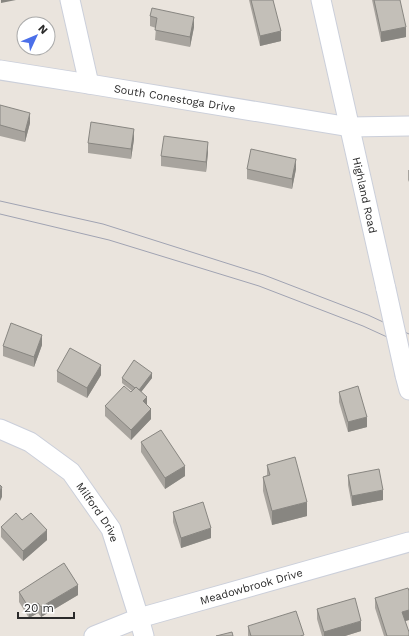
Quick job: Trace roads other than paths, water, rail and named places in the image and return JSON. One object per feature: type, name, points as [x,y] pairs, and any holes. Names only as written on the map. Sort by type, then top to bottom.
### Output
[{"type":"street","points":[[70,0],[89,84]]},
{"type":"street","name":"Highland Road","points":[[321,0],[407,382]]},
{"type":"street","name":"South Conestoga Drive","points":[[0,70],[350,127],[409,126]]},
{"type":"street","name":"Milford Drive","points":[[0,429],[30,442],[71,472],[111,529],[140,618],[144,636]]},
{"type":"street","name":"Meadowbrook Drive","points":[[94,636],[140,618],[409,542]]},
{"type":"tram line","points":[[0,201],[103,224],[264,275],[368,315],[409,334]]},
{"type":"tram line","points":[[0,214],[109,240],[259,286],[363,326],[409,347]]}]
